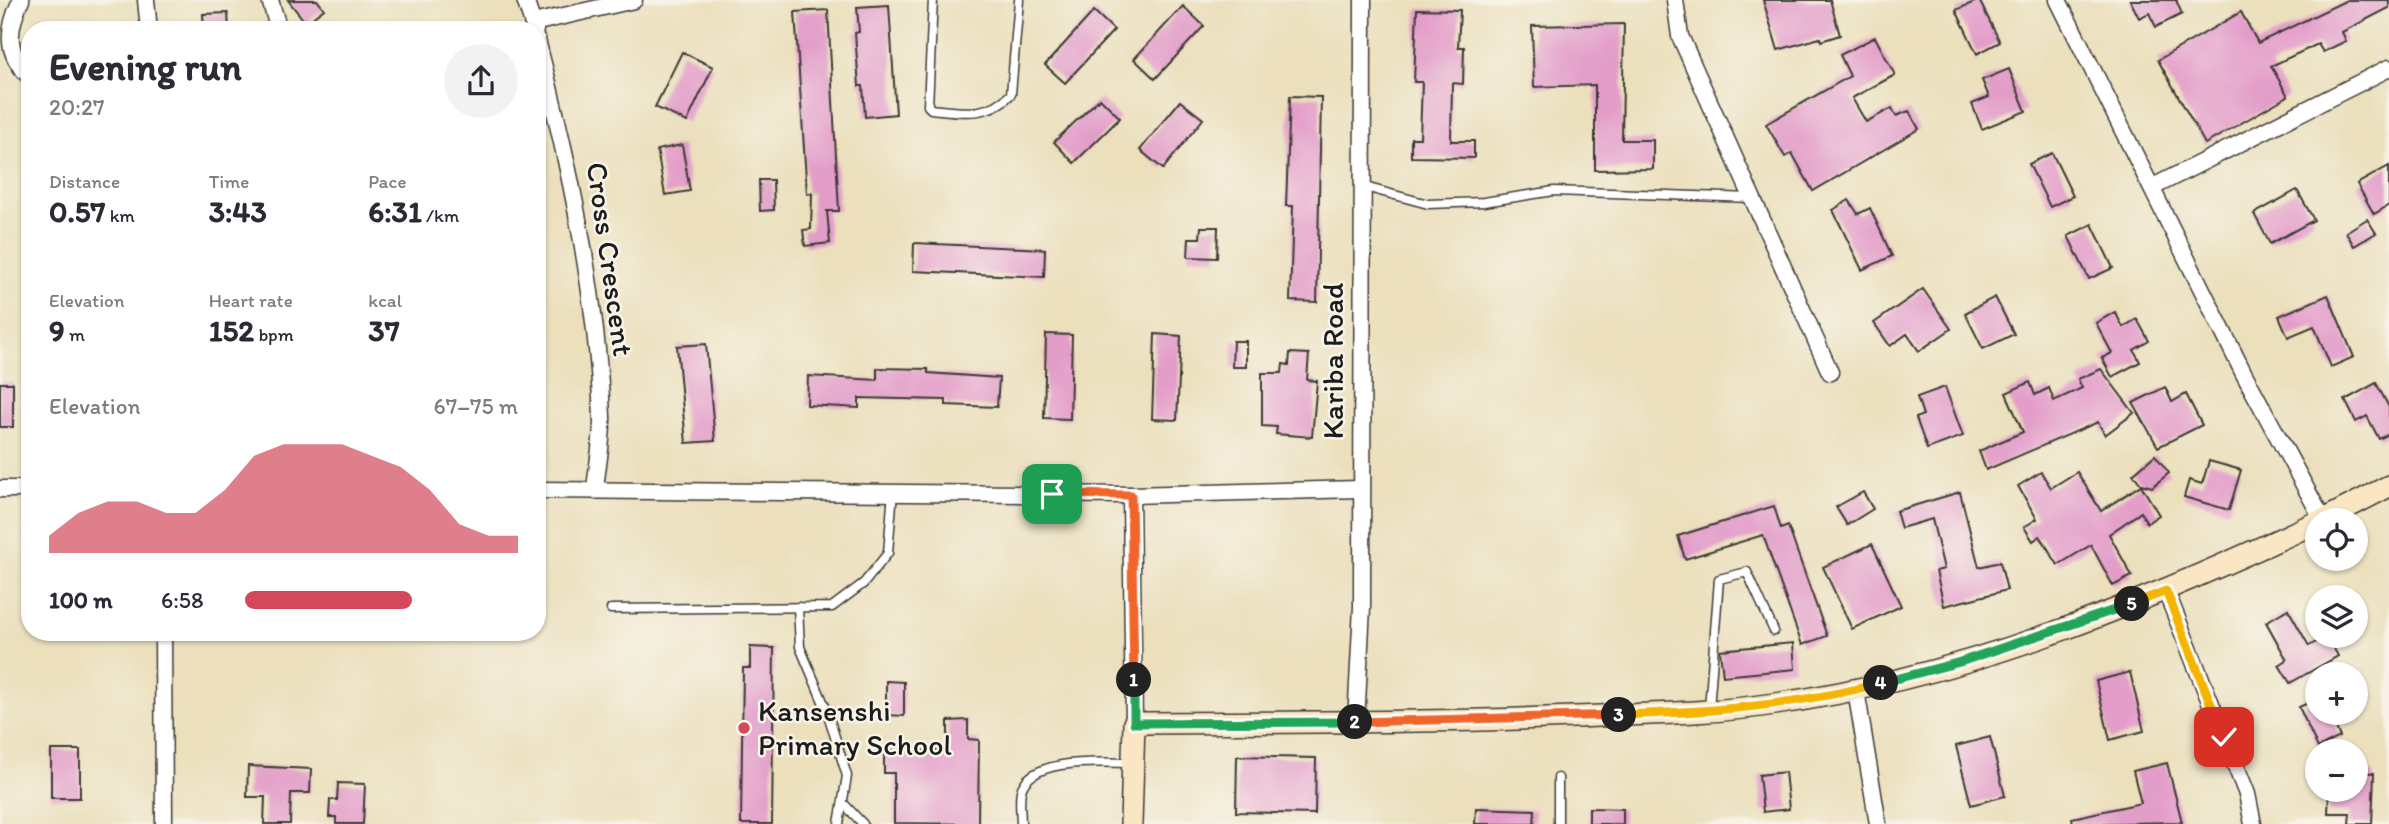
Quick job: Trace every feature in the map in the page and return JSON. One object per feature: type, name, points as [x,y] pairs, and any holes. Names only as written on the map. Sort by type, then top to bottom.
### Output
[{"type":"street","points":[[21,0],[14,15],[10,46],[15,63],[21,69]]},
{"type":"street","points":[[146,0],[148,21]]},
{"type":"street","points":[[270,0],[276,21]]},
{"type":"street","points":[[525,0],[532,21]]},
{"type":"street","points":[[546,23],[634,0]]},
{"type":"street","name":"Kariba Road","points":[[1356,722],[1362,607],[1360,489],[1363,0]]},
{"type":"street","points":[[1675,0],[1680,36],[1830,372]]},
{"type":"street","points":[[2058,0],[2244,374],[2317,508]]},
{"type":"street","points":[[2153,187],[2389,68]]},
{"type":"street","name":"Cross Crescent","points":[[546,75],[565,148],[589,285],[602,418],[595,490]]},
{"type":"street","points":[[2346,508],[2389,486]]},
{"type":"street","points":[[0,489],[21,489]]},
{"type":"street","points":[[546,490],[1131,495],[1360,489]]},
{"type":"street","points":[[1131,495],[1134,723],[1131,824]]},
{"type":"street","points":[[1134,723],[1356,722],[1709,712],[1775,704],[1856,690],[1960,662],[2072,627],[2166,591],[2305,528]]},
{"type":"street","points":[[2166,591],[2247,794],[2253,824]]},
{"type":"street","points":[[163,641],[164,824]]},
{"type":"street","points":[[1856,690],[1878,824]]},
{"type":"lane","points":[[933,0],[928,106],[931,109],[973,113],[989,111],[1011,94],[1019,0]]},
{"type":"lane","points":[[1362,186],[1429,204],[1484,202],[1554,191],[1752,198]]},
{"type":"lane","points":[[611,609],[832,607],[864,583],[888,553],[893,491]]},
{"type":"lane","points":[[1709,712],[1719,579],[1747,572],[1774,631]]},
{"type":"lane","points":[[798,607],[800,647],[827,711],[848,776],[845,805],[839,824]]},
{"type":"lane","points":[[1021,824],[1021,789],[1035,772],[1074,762],[1131,763]]},
{"type":"lane","points":[[1558,778],[1558,824]]},
{"type":"lane","points":[[845,805],[863,824]]},
{"type":"building","points":[[288,0],[317,0],[324,9],[309,21],[304,21]]},
{"type":"building","points":[[1763,0],[1830,0],[1840,35],[1778,50]]},
{"type":"building","points":[[1979,0],[2000,42],[1977,54],[1956,10]]},
{"type":"building","points":[[2130,0],[2176,0],[2182,14],[2156,27],[2149,13],[2139,18]]},
{"type":"building","points":[[2347,0],[2389,0],[2389,8],[2342,32],[2346,41],[2323,52],[2318,44],[2271,66],[2288,96],[2205,144],[2158,60],[2241,12],[2258,43]]},
{"type":"building","points":[[889,5],[896,114],[865,117],[863,86],[859,86],[855,33],[859,32],[857,7]]},
{"type":"building","points":[[1183,6],[1204,26],[1155,79],[1134,59]]},
{"type":"building","points":[[1417,9],[1460,10],[1458,47],[1464,47],[1463,84],[1452,83],[1451,141],[1474,141],[1474,158],[1411,157],[1411,138],[1420,138],[1422,82],[1414,82]]},
{"type":"building","points":[[828,10],[839,211],[827,211],[830,243],[805,246],[803,230],[811,229],[812,193],[807,194],[795,12]]},
{"type":"building","points":[[1094,11],[1114,30],[1065,83],[1045,65]]},
{"type":"building","points":[[228,13],[228,21],[203,21],[203,14]]},
{"type":"building","points":[[1624,24],[1622,140],[1653,140],[1653,169],[1595,170],[1595,85],[1534,87],[1532,26]]},
{"type":"building","points":[[1875,37],[1895,75],[1852,98],[1866,122],[1892,108],[1896,116],[1909,111],[1919,129],[1813,191],[1792,153],[1785,157],[1766,124],[1850,76],[1840,55]]},
{"type":"building","points":[[682,52],[713,67],[687,122],[655,107]]},
{"type":"building","points":[[2009,69],[2026,111],[1982,129],[1972,104],[1989,97],[1982,80]]},
{"type":"building","points":[[1290,96],[1321,97],[1317,302],[1290,301],[1293,206],[1286,206]]},
{"type":"building","points":[[1100,98],[1120,118],[1074,163],[1054,142]]},
{"type":"building","points":[[1180,101],[1203,119],[1163,169],[1140,150]]},
{"type":"building","points":[[682,145],[690,191],[665,195],[657,150]]},
{"type":"building","points":[[2052,153],[2073,196],[2050,207],[2029,164]]},
{"type":"building","points":[[2389,166],[2389,205],[2374,214],[2357,184]]},
{"type":"building","points":[[759,180],[773,180],[774,210],[760,211]]},
{"type":"building","points":[[2297,190],[2314,220],[2270,244],[2254,214]]},
{"type":"building","points":[[1849,200],[1858,214],[1870,208],[1892,256],[1862,270],[1833,210]]},
{"type":"building","points":[[2367,219],[2376,233],[2354,246],[2346,232]]},
{"type":"building","points":[[2092,224],[2113,268],[2089,279],[2068,236]]},
{"type":"building","points":[[1201,227],[1218,227],[1217,258],[1188,257],[1189,238],[1200,238]]},
{"type":"building","points":[[914,243],[1045,249],[1044,277],[913,271]]},
{"type":"building","points":[[1923,289],[1951,329],[1919,351],[1907,334],[1890,346],[1874,323]]},
{"type":"building","points":[[2328,295],[2354,357],[2331,367],[2314,326],[2288,337],[2279,316]]},
{"type":"building","points":[[1995,297],[2014,334],[1983,349],[1965,313]]},
{"type":"building","points":[[2115,312],[2123,327],[2137,319],[2149,341],[2134,350],[2140,362],[2112,377],[2102,358],[2112,353],[2096,323]]},
{"type":"building","points":[[1046,334],[1072,335],[1070,419],[1044,418]]},
{"type":"building","points":[[1155,334],[1181,336],[1177,420],[1152,419]]},
{"type":"building","points":[[1233,341],[1246,341],[1246,367],[1232,367]]},
{"type":"building","points":[[706,344],[715,441],[686,443],[677,346]]},
{"type":"building","points":[[1290,353],[1309,354],[1307,380],[1317,381],[1312,437],[1276,434],[1277,427],[1262,426],[1262,373],[1282,373],[1283,364],[1289,365]]},
{"type":"building","points":[[877,368],[928,369],[928,373],[999,378],[997,407],[946,405],[946,400],[859,398],[859,408],[807,405],[808,376],[877,380]]},
{"type":"building","points":[[2101,369],[2134,413],[2105,435],[2098,422],[1986,470],[1979,451],[2023,432],[2006,393],[2030,382],[2035,395],[2049,388],[2054,401],[2082,388],[2078,379]]},
{"type":"building","points":[[0,383],[13,383],[13,427],[0,427]]},
{"type":"building","points":[[2376,383],[2389,407],[2389,434],[2379,439],[2367,416],[2356,422],[2345,400]]},
{"type":"building","points":[[1945,387],[1963,436],[1927,449],[1916,418],[1923,415],[1917,397]]},
{"type":"building","points":[[2165,387],[2172,402],[2186,394],[2202,425],[2158,447],[2133,403]]},
{"type":"building","points":[[2155,455],[2169,473],[2152,487],[2141,484],[2133,474]]},
{"type":"building","points":[[2209,461],[2241,470],[2229,510],[2184,497],[2189,480],[2202,484]]},
{"type":"building","points":[[2041,472],[2051,488],[2077,472],[2101,511],[2141,485],[2159,515],[2147,523],[2141,512],[2109,534],[2132,576],[2113,586],[2091,545],[2058,565],[2040,536],[2033,541],[2024,527],[2037,519],[2018,486]]},
{"type":"building","points":[[1863,492],[1873,509],[1847,525],[1836,507]]},
{"type":"building","points":[[1960,492],[1979,567],[2000,562],[2007,590],[1944,606],[1936,571],[1944,569],[1932,519],[1901,528],[1896,511]]},
{"type":"building","points":[[1774,506],[1781,529],[1788,526],[1827,636],[1802,645],[1763,535],[1685,559],[1678,536]]},
{"type":"building","points":[[1872,544],[1901,606],[1852,629],[1823,567]]},
{"type":"building","points":[[2288,609],[2305,639],[2305,648],[2334,648],[2338,656],[2327,662],[2305,662],[2305,675],[2290,683],[2279,665],[2287,660],[2266,622]]},
{"type":"building","points":[[1793,643],[1795,669],[1723,676],[1720,650]]},
{"type":"building","points":[[750,647],[774,648],[772,824],[741,824],[743,668],[750,668]]},
{"type":"building","points":[[2130,672],[2144,731],[2110,740],[2096,681]]},
{"type":"building","points":[[886,681],[904,682],[904,716],[886,715]]},
{"type":"building","points":[[2305,704],[2305,720],[2299,707]]},
{"type":"building","points":[[968,720],[968,739],[979,740],[978,824],[894,823],[894,773],[884,773],[884,751],[948,751],[948,721]]},
{"type":"building","points":[[2307,725],[2335,725],[2340,737],[2336,739],[2314,739]]},
{"type":"building","points":[[1990,737],[2005,796],[1971,805],[1956,746]]},
{"type":"building","points":[[51,750],[80,750],[80,798],[51,798]]},
{"type":"building","points":[[1237,756],[1316,758],[1315,814],[1236,812]]},
{"type":"building","points":[[2167,763],[2182,822],[2073,824],[2072,818],[2141,803],[2133,771]]},
{"type":"building","points":[[248,766],[311,769],[310,793],[291,793],[290,824],[264,824],[265,797],[247,797]]},
{"type":"building","points":[[1785,772],[1789,809],[1763,812],[1759,775]]},
{"type":"building","points":[[2368,773],[2374,773],[2372,824],[2349,824],[2350,813],[2328,813],[2328,802],[2368,802]]},
{"type":"building","points":[[338,783],[365,784],[363,824],[336,824],[336,817],[329,817],[330,800],[337,800]]},
{"type":"building","points":[[1476,808],[1535,810],[1534,824],[1475,824]]},
{"type":"building","points":[[1589,808],[1623,809],[1623,824],[1589,824]]},
{"type":"place","name":"Kansenshi Primary School","points":[[744,728]]},
{"type":"route","points":[[1052,494],[1131,495],[1135,604],[1134,723],[1513,719],[1709,712],[1775,704],[1856,690],[1960,662],[2084,623],[2166,591],[2224,737]]}]
